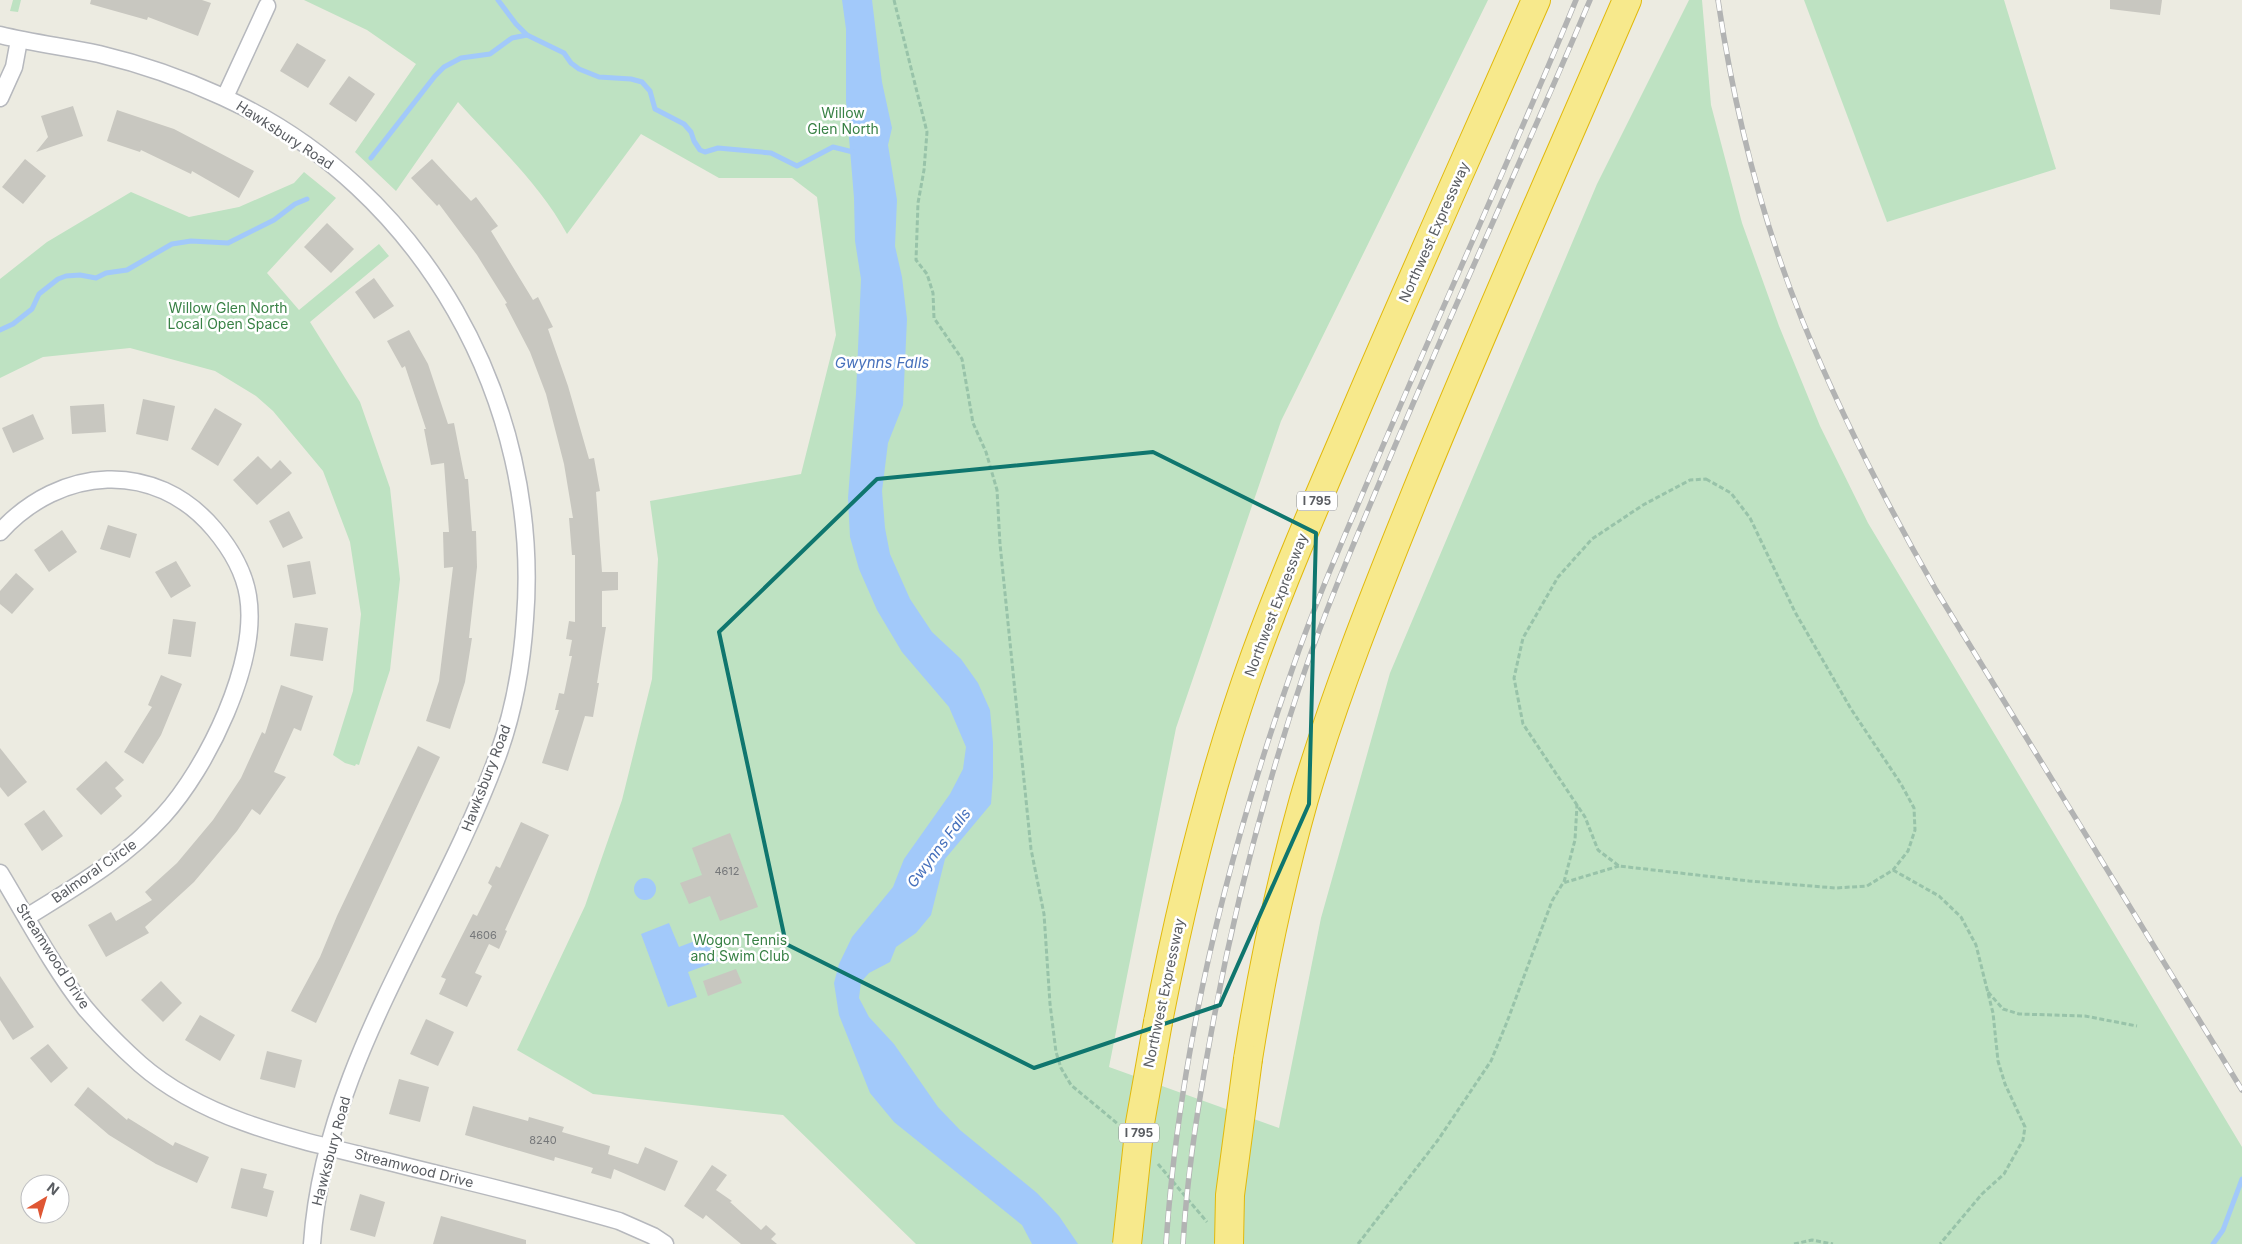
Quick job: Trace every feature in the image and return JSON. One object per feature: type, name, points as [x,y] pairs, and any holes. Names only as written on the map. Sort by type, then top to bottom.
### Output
[{"type":"highway","name":"Northwest Expressway","points":[[1128,1244],[1140,1123],[1173,942],[1217,772],[1254,659],[1290,566],[1366,385],[1536,0]]},
{"type":"highway","points":[[1222,1236],[1230,1195],[1263,964],[1280,890],[1305,798],[1340,686],[1456,392],[1627,0]]},
{"type":"street","points":[[225,97],[267,6]]},
{"type":"street","name":"Hawksbury Road","points":[[0,35],[112,58],[169,75],[225,97],[270,122],[341,172],[373,201],[431,270],[469,334],[495,395],[514,458],[524,522],[528,589],[522,657],[511,712],[499,753],[476,810],[373,1022],[350,1078],[329,1147],[314,1214],[312,1244]]},
{"type":"street","points":[[0,98],[14,68],[19,40]]},
{"type":"street","name":"Balmoral Circle","points":[[0,532],[23,510],[46,495],[73,484],[102,479],[132,481],[158,487],[183,500],[206,520],[225,541],[239,566],[248,596],[249,626],[241,668],[227,710],[208,750],[187,786],[164,815],[140,840],[107,866],[27,917]]},
{"type":"street","name":"Streamwood Drive","points":[[0,874],[84,1007],[111,1037],[142,1066],[172,1088],[204,1106],[244,1122],[329,1147],[610,1218],[653,1236],[665,1244]]},
{"type":"path","points":[[894,0],[927,132],[924,170],[918,203],[916,260],[927,274],[933,293],[934,318],[962,359],[973,423],[986,452],[997,490],[1000,544],[1031,849],[1044,914],[1050,1004],[1056,1052],[1061,1068],[1071,1085],[1109,1114],[1121,1127]]},
{"type":"path","points":[[1563,883],[1619,866],[1749,881],[1836,888],[1866,886],[1893,870],[1908,851],[1915,830],[1914,808],[1850,709],[1795,612],[1750,518],[1731,494],[1706,479],[1690,480],[1643,505],[1592,538],[1558,577],[1523,638],[1514,678],[1523,724],[1585,817],[1598,850],[1619,866]]},
{"type":"path","points":[[1358,1244],[1438,1140],[1491,1061],[1552,901],[1563,883],[1575,840],[1577,804]]},
{"type":"path","points":[[1893,870],[1939,896],[1961,917],[1976,945],[1993,1013],[1998,1062],[2005,1084],[2025,1128],[2023,1140],[2004,1174],[1982,1194],[1940,1244]]},
{"type":"path","points":[[1988,992],[2003,1010],[2019,1014],[2085,1016],[2137,1026]]},
{"type":"path","points":[[1153,1159],[1222,1236]]},
{"type":"path","points":[[1364,1238],[1366,1244]]},
{"type":"path","points":[[1794,1244],[1812,1240],[1833,1244]]},
{"type":"highlighted area","points":[[1153,452],[1316,533],[1309,804],[1220,1005],[1034,1068],[786,944],[719,632],[877,479]]},
{"type":"green space","points":[[13,0],[21,0],[18,12],[10,11]]},
{"type":"green space","points":[[304,0],[1488,0],[1281,421],[1176,728],[1109,1067],[1279,1128],[1321,918],[1390,673],[1597,184],[1689,0],[1702,0],[1711,105],[1742,223],[1779,326],[1820,426],[1868,523],[2242,1147],[2242,1244],[916,1244],[783,1115],[593,1094],[517,1050],[585,906],[622,800],[652,679],[658,559],[650,501],[801,474],[836,335],[817,197],[792,178],[719,178],[641,134],[567,234],[531,181],[458,102],[396,191],[355,152],[416,64],[367,30]]},
{"type":"green space","points":[[1804,0],[2004,0],[2056,169],[1887,222]]},
{"type":"green space","name":"Willow Glen North Local Open Space","points":[[304,172],[336,198],[267,273],[299,310],[379,244],[389,256],[310,322],[360,402],[390,488],[400,579],[390,670],[359,765],[356,764],[355,766],[345,763],[333,755],[353,691],[361,614],[350,542],[323,471],[273,411],[256,396],[215,371],[130,348],[43,357],[0,378],[0,279],[47,242],[131,192],[189,217],[239,207],[294,183]]},
{"type":"water","name":"Gwynns Falls","points":[[842,0],[872,0],[882,82],[892,128],[888,145],[897,200],[895,246],[902,277],[907,319],[903,405],[888,443],[882,491],[885,528],[890,554],[910,599],[932,632],[961,659],[978,683],[990,710],[993,743],[991,804],[945,859],[931,915],[916,933],[896,947],[890,962],[869,973],[861,982],[859,998],[869,1017],[894,1044],[938,1107],[960,1130],[1037,1193],[1059,1216],[1078,1244],[1032,1244],[1022,1225],[894,1122],[870,1093],[839,1015],[834,983],[839,964],[852,937],[893,887],[904,859],[950,794],[963,769],[966,747],[949,707],[902,652],[877,610],[859,569],[850,537],[848,498],[856,394],[861,279],[855,241],[854,198],[846,101],[846,29]]},
{"type":"water","points":[[641,878],[649,878],[656,885],[656,893],[649,900],[641,900],[634,893],[634,885]]},
{"type":"water","points":[[669,923],[679,947],[708,936],[718,961],[688,972],[697,997],[668,1007],[641,934]]},
{"type":"building","points":[[91,0],[202,0],[211,3],[198,36],[148,17],[147,20],[90,4]]},
{"type":"building","points":[[2110,0],[2162,0],[2160,15],[2110,9]]},
{"type":"building","points":[[297,43],[326,60],[308,88],[280,71]]},
{"type":"building","points":[[349,76],[375,94],[356,122],[329,104]]},
{"type":"building","points":[[73,106],[83,136],[36,152],[48,137],[41,116]]},
{"type":"building","points":[[117,110],[174,129],[254,171],[239,198],[192,171],[191,174],[141,150],[140,152],[107,141]]},
{"type":"building","points":[[25,159],[46,176],[23,204],[2,187]]},
{"type":"building","points":[[432,159],[471,201],[476,197],[498,226],[491,231],[533,300],[538,297],[553,327],[548,329],[568,386],[589,459],[594,458],[600,491],[596,492],[602,572],[618,572],[618,590],[602,591],[602,627],[606,627],[593,717],[585,716],[568,771],[542,763],[559,710],[555,710],[559,693],[564,694],[572,656],[569,656],[572,640],[566,639],[569,621],[575,622],[575,555],[572,555],[569,518],[573,518],[564,464],[546,394],[530,352],[505,304],[507,303],[477,255],[439,204],[437,206],[411,178]]},
{"type":"building","points":[[327,223],[354,249],[331,273],[304,247]]},
{"type":"building","points":[[374,278],[394,306],[374,319],[355,292]]},
{"type":"building","points":[[409,330],[428,364],[448,424],[454,423],[465,479],[468,479],[472,531],[476,531],[477,567],[469,638],[472,638],[465,682],[450,729],[426,721],[439,681],[453,567],[444,568],[443,532],[449,532],[444,463],[431,465],[424,429],[426,429],[405,366],[402,368],[387,341]]},
{"type":"building","points":[[143,399],[175,406],[168,441],[136,434]]},
{"type":"building","points":[[104,404],[106,432],[72,434],[70,406]]},
{"type":"building","points":[[215,408],[242,424],[218,466],[191,449]]},
{"type":"building","points":[[33,414],[44,439],[13,453],[2,428]]},
{"type":"building","points":[[258,456],[271,469],[280,460],[292,473],[257,505],[233,480]]},
{"type":"building","points":[[289,511],[303,538],[283,548],[269,521]]},
{"type":"building","points":[[108,525],[137,534],[130,558],[100,549]]},
{"type":"building","points":[[62,530],[77,552],[49,572],[34,550]]},
{"type":"building","points":[[176,561],[191,586],[171,598],[155,572]]},
{"type":"building","points":[[310,561],[316,594],[293,598],[287,565]]},
{"type":"building","points":[[16,573],[34,589],[12,614],[0,604],[0,591]]},
{"type":"building","points":[[173,619],[196,622],[191,657],[168,654]]},
{"type":"building","points":[[295,623],[328,628],[323,661],[290,656]]},
{"type":"building","points":[[161,675],[182,684],[161,735],[143,764],[124,752],[152,707],[148,705]]},
{"type":"building","points":[[281,685],[313,696],[301,731],[294,728],[274,772],[286,777],[260,815],[252,809],[237,831],[194,882],[145,927],[149,933],[106,957],[88,925],[111,912],[116,921],[152,900],[145,892],[177,863],[213,820],[241,778],[262,732],[265,734]]},
{"type":"building","points":[[418,746],[440,757],[316,1023],[291,1011],[320,957],[337,916]]},
{"type":"building","points":[[0,748],[27,782],[8,797],[0,787]]},
{"type":"building","points":[[106,761],[124,780],[115,788],[122,796],[101,815],[76,789]]},
{"type":"building","points":[[44,810],[63,836],[42,851],[24,824]]},
{"type":"building","points":[[521,822],[549,835],[505,930],[507,931],[499,949],[489,944],[475,973],[482,976],[467,1007],[439,994],[446,979],[441,977],[473,914],[477,916],[492,886],[488,883],[496,866],[500,868]]},
{"type":"building","points":[[730,833],[758,907],[720,921],[710,896],[689,904],[680,883],[702,875],[692,848]]},
{"type":"building","points":[[736,969],[742,983],[708,996],[703,981]]},
{"type":"building","points":[[0,976],[34,1027],[13,1040],[0,1020]]},
{"type":"building","points":[[161,981],[182,1003],[163,1022],[141,1000]]},
{"type":"building","points":[[200,1015],[235,1035],[220,1061],[185,1040]]},
{"type":"building","points":[[426,1019],[454,1032],[438,1066],[410,1054]]},
{"type":"building","points":[[48,1044],[68,1068],[51,1083],[30,1058]]},
{"type":"building","points":[[267,1051],[302,1060],[295,1088],[260,1079]]},
{"type":"building","points":[[399,1079],[429,1087],[420,1122],[389,1114]]},
{"type":"building","points":[[88,1087],[127,1120],[128,1118],[173,1146],[175,1142],[209,1157],[197,1183],[156,1164],[109,1135],[74,1105]]},
{"type":"building","points":[[473,1106],[528,1121],[529,1117],[564,1127],[562,1132],[610,1146],[608,1154],[638,1164],[645,1147],[678,1161],[665,1191],[614,1169],[611,1179],[591,1173],[593,1168],[555,1157],[554,1161],[465,1135]]},
{"type":"building","points":[[712,1165],[727,1175],[716,1190],[732,1201],[730,1202],[761,1230],[766,1225],[776,1234],[771,1239],[777,1244],[741,1244],[706,1215],[703,1219],[684,1206]]},
{"type":"building","points":[[241,1168],[267,1174],[263,1188],[274,1191],[267,1217],[231,1208]]},
{"type":"building","points":[[360,1194],[385,1202],[375,1237],[350,1230]]},
{"type":"building","points":[[441,1216],[526,1240],[526,1244],[433,1244]]},
{"type":"waterway","points":[[498,0],[527,35],[564,53],[571,63],[579,69],[599,77],[631,79],[642,82],[650,91],[655,109],[684,124],[691,132],[700,150],[705,152],[718,148],[771,153],[797,166],[833,147],[853,152]]},
{"type":"waterway","points":[[371,158],[444,67],[461,58],[490,54],[512,38],[527,35]]},
{"type":"waterway","points":[[0,330],[13,324],[32,309],[39,294],[58,279],[66,276],[80,275],[96,278],[106,273],[127,270],[172,244],[191,241],[228,243],[274,220],[295,204],[307,199]]},
{"type":"waterway","points":[[2213,1244],[2223,1230],[2242,1179]]},
{"type":"railway","points":[[1166,1244],[1182,1099],[1195,1026],[1227,881],[1269,739],[1302,643],[1334,562],[1576,0]]},
{"type":"railway","points":[[1183,1244],[1187,1191],[1197,1112],[1229,943],[1239,898],[1275,764],[1303,676],[1332,597],[1386,467],[1590,0]]},
{"type":"railway","points":[[1718,0],[1732,82],[1762,204],[1788,284],[1849,425],[1899,524],[1936,590],[2242,1090]]},
{"type":"park label","name":"Willow Glen North","points":[[843,122]]},
{"type":"park label","name":"Wogon Tennis and Swim Club","points":[[740,948]]}]
